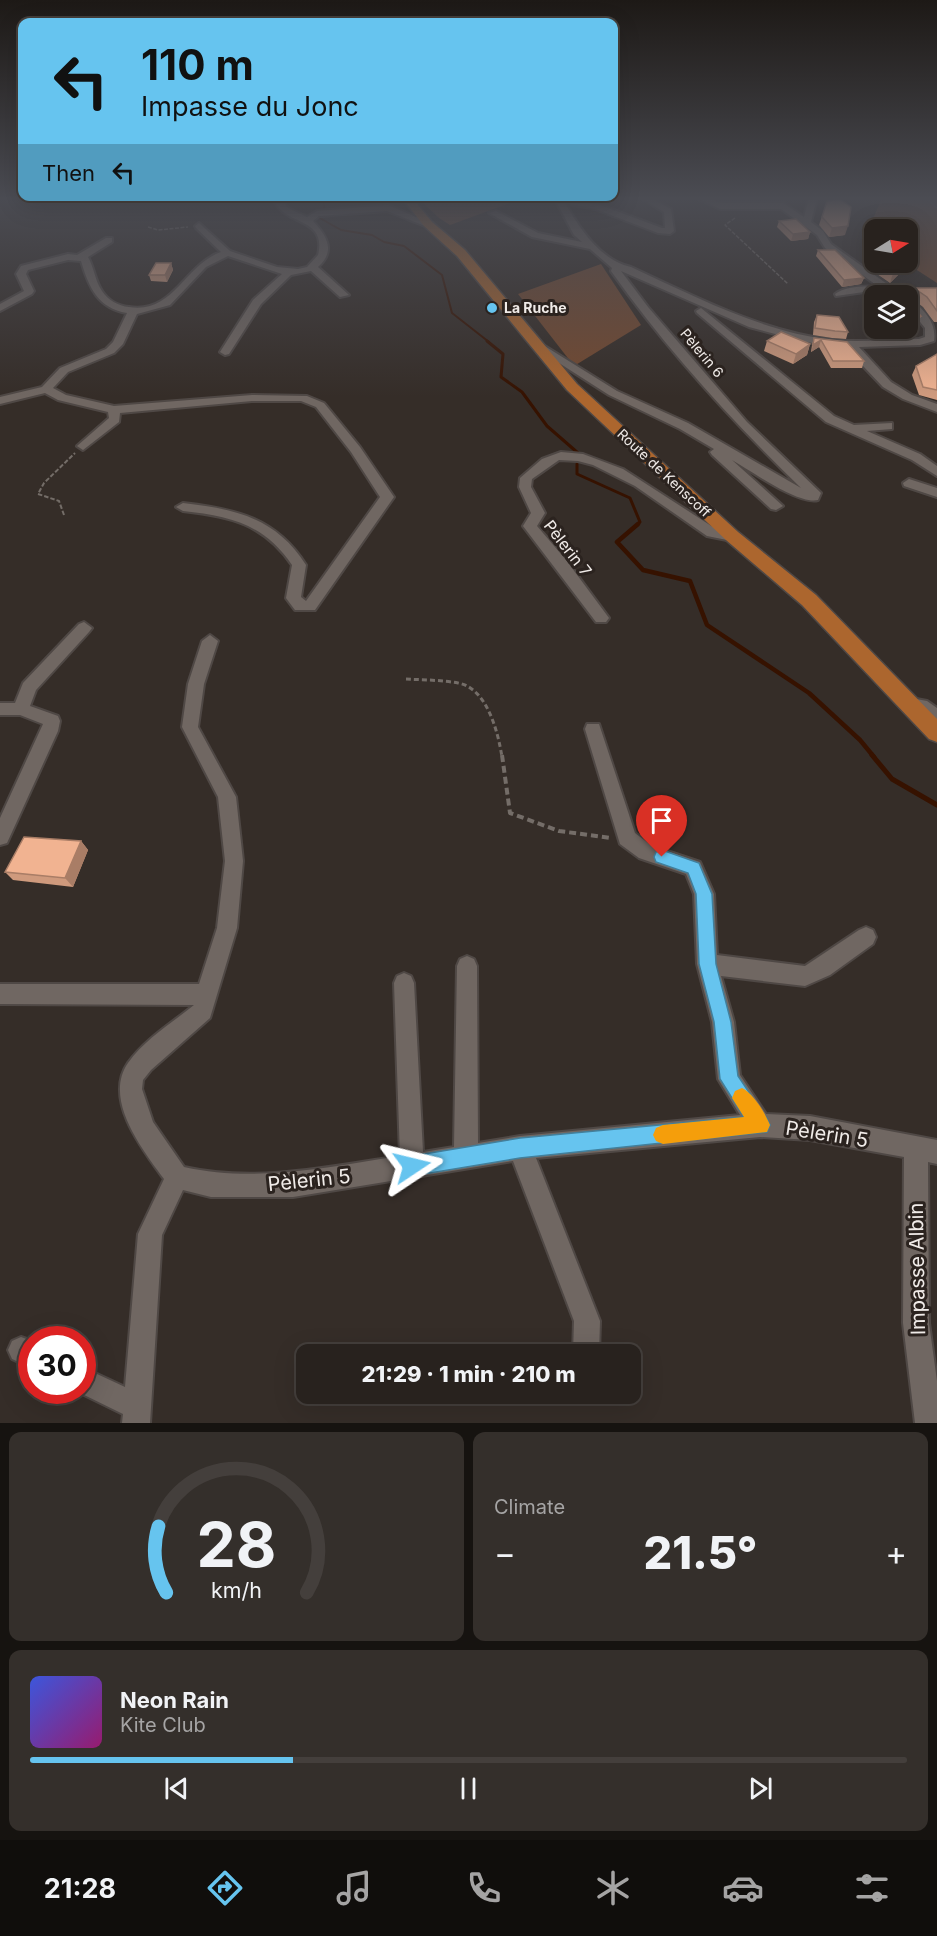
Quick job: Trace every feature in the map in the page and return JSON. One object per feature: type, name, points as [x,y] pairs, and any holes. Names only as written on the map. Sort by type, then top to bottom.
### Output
[{"type":"main road","name":"Route de Kenscoff","points":[[470,264],[572,387],[732,536],[809,600],[937,733]]},
{"type":"street","points":[[0,308],[27,294],[29,291],[21,274],[24,268],[38,264]]},
{"type":"street","points":[[88,264],[99,295],[120,309],[134,312],[164,305],[174,298],[199,267],[204,264]]},
{"type":"street","points":[[258,264],[273,270],[289,272],[315,264]]},
{"type":"street","points":[[613,264],[616,267]]},
{"type":"street","points":[[854,264],[884,285]]},
{"type":"street","points":[[312,267],[344,295]]},
{"type":"street","name":"Pèlerin 6","points":[[539,347],[613,393],[684,426],[789,488],[813,497],[814,493],[808,486],[743,425],[644,309],[616,271],[616,267],[628,269],[684,297],[762,330],[848,344],[930,339],[932,333],[928,322],[918,312]]},
{"type":"street","points":[[225,352],[257,302],[289,272]]},
{"type":"street","points":[[840,294],[864,289]]},
{"type":"street","points":[[684,297],[830,419],[916,457],[937,471]]},
{"type":"street","points":[[0,401],[46,389],[64,370],[110,351],[118,344],[134,312]]},
{"type":"street","points":[[848,344],[859,352],[881,380],[920,403],[937,408]]},
{"type":"street","points":[[46,389],[62,398],[114,410],[252,398],[303,398],[320,405],[343,437],[356,450],[387,497],[369,519],[310,606],[300,606],[293,598],[298,565],[280,540],[261,525],[208,510],[183,507]]},
{"type":"street","points":[[83,446],[115,419],[114,410]]},
{"type":"street","points":[[684,426],[776,506]]},
{"type":"street","points":[[849,428],[888,426]]},
{"type":"street","name":"Pèlerin 7","points":[[601,618],[530,526],[538,513],[525,487],[526,478],[539,467],[560,456],[608,466],[712,533],[732,536]]},
{"type":"street","points":[[909,483],[937,493]]},
{"type":"street","points":[[21,709],[29,687],[84,628]]},
{"type":"street","points":[[96,1389],[135,1414],[150,1234],[177,1177],[153,1145],[139,1119],[131,1088],[132,1078],[139,1066],[203,1011],[204,1000],[227,928],[234,861],[227,797],[199,748],[190,727],[196,684],[210,642]]},
{"type":"street","points":[[909,703],[921,706],[937,717]]},
{"type":"street","points":[[0,709],[21,709],[52,721],[50,731],[0,837]]},
{"type":"street","points":[[593,729],[627,838],[646,852],[693,868],[704,894],[707,964],[723,1022],[729,1079],[760,1125]]},
{"type":"street","points":[[707,964],[805,976],[823,968],[866,937]]},
{"type":"street","points":[[466,1157],[467,966]]},
{"type":"street","points":[[404,983],[412,1166]]},
{"type":"street","points":[[0,994],[194,993],[204,1000]]},
{"type":"street","name":"Pèlerin 5","points":[[177,1177],[211,1185],[292,1185],[520,1148],[760,1125],[810,1128],[926,1151]]},
{"type":"street","points":[[520,1148],[587,1321],[586,1344]]},
{"type":"street","name":"Impasse Albin","points":[[926,1151],[916,1323],[929,1423]]},
{"type":"path","points":[[767,264],[788,284]]},
{"type":"path","points":[[64,515],[59,501],[38,494],[44,483],[83,446]]},
{"type":"path","points":[[406,679],[461,683],[480,696],[491,716],[502,753],[510,813],[535,826],[584,836],[627,838]]},
{"type":"shaded area","points":[[601,264],[641,325],[574,366],[518,294]]},
{"type":"shaded area","points":[[918,264],[937,264],[937,283],[918,271]]},
{"type":"building","points":[[155,264],[170,264],[165,275],[149,275]]},
{"type":"building","points":[[830,264],[850,264],[864,278],[844,280]]},
{"type":"building","points":[[918,288],[937,288],[937,311],[927,297],[918,291]]},
{"type":"building","points":[[817,315],[839,317],[848,332],[815,328]]},
{"type":"building","points":[[781,332],[810,344],[796,354],[767,341]]},
{"type":"building","points":[[814,338],[847,342],[864,361],[833,361],[821,340],[813,345]]},
{"type":"building","points":[[937,354],[937,390],[923,387],[916,366]]},
{"type":"building","points":[[24,837],[81,841],[65,878],[5,872]]},
{"type":"waterway","points":[[428,264],[442,275],[452,313],[489,342]]},
{"type":"waterway","points":[[487,341],[503,354],[501,377],[522,392],[547,426],[578,453]]},
{"type":"waterway","points":[[577,464],[577,474],[630,498],[640,522],[638,524]]},
{"type":"waterway","points":[[638,524],[617,542],[643,570],[690,581],[707,625],[809,693],[860,740],[874,757]]},
{"type":"waterway","points":[[872,755],[892,779],[937,805]]},
{"type":"slow traffic","points":[[663,1135],[760,1125],[742,1098]]},
{"type":"place","name":"La Ruche","points":[[492,308]]},
{"type":"route","points":[[412,1166],[520,1148],[760,1125],[729,1079],[723,1022],[707,964],[704,894],[693,868],[662,857]]}]
